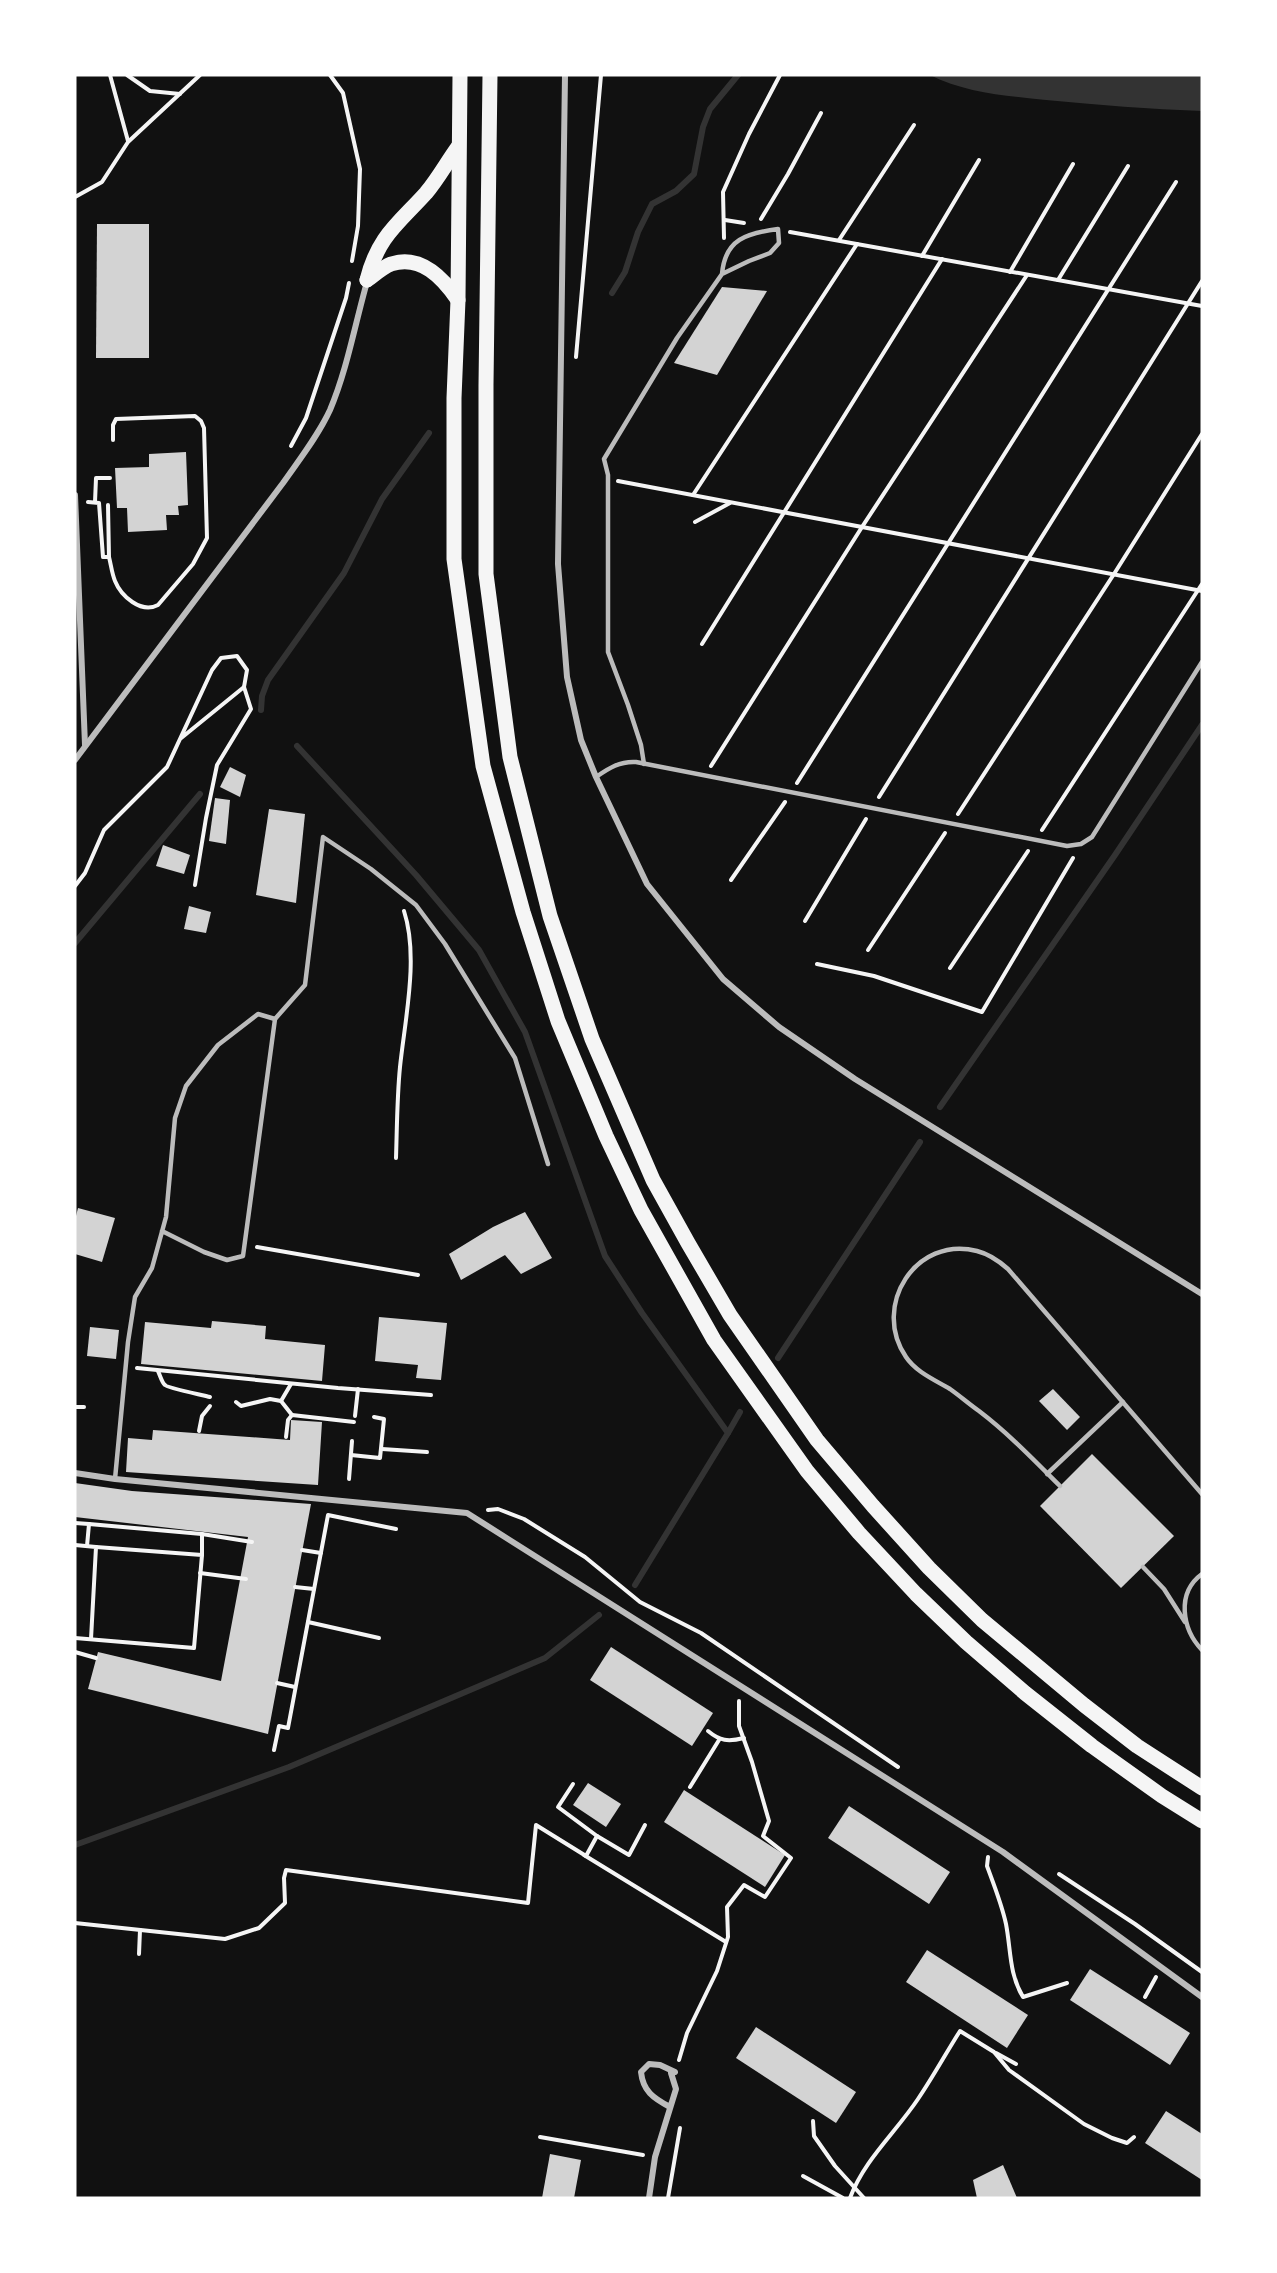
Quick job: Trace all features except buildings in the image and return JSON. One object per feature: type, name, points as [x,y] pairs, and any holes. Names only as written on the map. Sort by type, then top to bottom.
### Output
[{"type":"main road","points":[[460,75],[458,300],[454,398],[454,559],[483,766],[523,912],[558,1021],[606,1136],[640,1210],[721,1350],[807,1471],[859,1533],[916,1594],[966,1642],[1017,1686],[1092,1746],[1162,1796],[1202,1821]]},
{"type":"main road","points":[[490,75],[486,574],[510,757],[550,916],[601,1059],[653,1180],[729,1315],[824,1448],[929,1568],[982,1620],[1137,1746],[1202,1788]]},
{"type":"main road","points":[[367,280],[372,262],[389,231],[427,191],[458,147]]},
{"type":"main road","points":[[367,280],[390,264],[409,262],[429,268],[446,284],[458,300]]},
{"type":"street","points":[[565,75],[558,564],[567,677],[581,740],[647,884],[723,979],[779,1027],[855,1079],[1202,1294]]},
{"type":"street","points":[[75,760],[314,439],[340,382],[367,280]]},
{"type":"street","points":[[75,495],[85,746]]},
{"type":"street","points":[[75,1473],[115,1479],[467,1513],[988,1843],[1202,1997]]},
{"type":"street","points":[[650,2198],[655,2157],[676,2089],[671,2073],[675,2072],[660,2065],[649,2064],[640,2072],[642,2083],[651,2097],[670,2107]]},
{"type":"lane","points":[[644,764],[641,745],[608,652],[608,479],[604,459],[677,338],[722,274],[770,253],[779,243],[778,230],[754,232],[739,239],[723,259],[722,274]]},
{"type":"lane","points":[[596,777],[608,768],[627,762],[644,764],[1067,846],[1081,844],[1092,837],[1202,662]]},
{"type":"lane","points":[[162,1231],[204,1252],[227,1260],[243,1256],[275,1019],[305,985],[323,837],[371,869],[416,906],[445,945],[515,1058],[548,1164]]},
{"type":"lane","points":[[115,1479],[125,1367],[135,1297],[152,1268],[166,1217],[175,1118],[186,1086],[218,1045],[258,1014],[275,1019]]},
{"type":"lane","points":[[1060,1486],[982,1413],[952,1390],[923,1374],[906,1358],[896,1336],[893,1321],[894,1305],[900,1287],[910,1271],[929,1256],[952,1249],[978,1251],[994,1258],[1008,1269],[1202,1494]]},
{"type":"lane","points":[[1047,1474],[1123,1402]]},
{"type":"lane","points":[[1143,1567],[1164,1589],[1185,1622],[1194,1642],[1202,1650]]},
{"type":"lane","points":[[1185,1622],[1184,1606],[1189,1590],[1202,1574]]},
{"type":"path","points":[[110,75],[128,142]]},
{"type":"path","points":[[127,75],[150,91],[180,94]]},
{"type":"path","points":[[75,197],[102,182],[128,142],[200,75]]},
{"type":"path","points":[[330,75],[343,93],[360,169],[358,226],[351,267]]},
{"type":"path","points":[[576,361],[601,75]]},
{"type":"path","points":[[746,224],[724,220],[723,192],[749,134],[780,75]]},
{"type":"path","points":[[821,113],[771,204],[756,225],[1202,306]]},
{"type":"path","points":[[839,240],[914,125]]},
{"type":"path","points":[[922,256],[980,160]]},
{"type":"path","points":[[1010,272],[1073,164]]},
{"type":"path","points":[[1058,280],[1128,166]]},
{"type":"path","points":[[731,880],[791,793],[1176,182]]},
{"type":"path","points":[[693,495],[857,244]]},
{"type":"path","points":[[702,644],[942,259]]},
{"type":"path","points":[[705,776],[862,527],[1027,275]]},
{"type":"path","points":[[290,448],[306,418],[346,298],[350,278]]},
{"type":"path","points":[[805,921],[872,808],[1202,281]]},
{"type":"path","points":[[108,505],[109,557],[114,580],[125,596],[140,606],[152,608],[158,605],[193,564],[207,538],[204,428],[195,416],[116,419],[113,425],[113,440]]},
{"type":"path","points":[[868,950],[1114,574],[1202,434]]},
{"type":"path","points":[[95,502],[96,478],[110,478]]},
{"type":"path","points":[[608,479],[1200,591]]},
{"type":"path","points":[[75,501],[99,503],[103,556],[109,557]]},
{"type":"path","points":[[695,522],[731,502]]},
{"type":"path","points":[[950,968],[1200,591],[1202,584]]},
{"type":"path","points":[[75,886],[85,873],[104,830],[166,767],[212,670],[221,658],[237,656],[248,670],[244,687],[251,709],[217,765],[195,885]]},
{"type":"path","points":[[180,739],[244,687]]},
{"type":"path","points":[[817,964],[874,976],[982,1012],[1081,844]]},
{"type":"path","points":[[395,889],[405,914],[410,936],[410,968],[398,1085],[396,1158]]},
{"type":"path","points":[[244,1245],[418,1275]]},
{"type":"path","points":[[125,1367],[291,1384],[431,1395]]},
{"type":"path","points":[[158,1371],[164,1385],[210,1397]]},
{"type":"path","points":[[281,1401],[291,1384]]},
{"type":"path","points":[[355,1416],[358,1389]]},
{"type":"path","points":[[236,1402],[241,1406],[270,1399],[281,1401],[292,1415],[354,1422]]},
{"type":"path","points":[[199,1431],[202,1416],[210,1406]]},
{"type":"path","points":[[75,1407],[84,1407]]},
{"type":"path","points":[[286,1437],[288,1420],[292,1415]]},
{"type":"path","points":[[351,1455],[380,1458],[384,1419],[374,1417]]},
{"type":"path","points":[[349,1479],[352,1441]]},
{"type":"path","points":[[382,1449],[427,1452]]},
{"type":"path","points":[[467,1513],[498,1509],[524,1519],[585,1557],[640,1602],[701,1633],[902,1770]]},
{"type":"path","points":[[274,1750],[279,1726],[288,1728],[328,1515],[396,1529]]},
{"type":"path","points":[[75,1524],[202,1534],[252,1542]]},
{"type":"path","points":[[87,1546],[89,1524]]},
{"type":"path","points":[[75,1638],[194,1648],[202,1534]]},
{"type":"path","points":[[75,1545],[201,1555]]},
{"type":"path","points":[[92,1640],[96,1547]]},
{"type":"path","points":[[302,1550],[321,1553]]},
{"type":"path","points":[[200,1574],[246,1579]]},
{"type":"path","points":[[295,1587],[314,1589]]},
{"type":"path","points":[[308,1622],[379,1638]]},
{"type":"path","points":[[75,1652],[96,1658]]},
{"type":"path","points":[[277,1683],[295,1687]]},
{"type":"path","points":[[675,2072],[687,2033],[711,1987],[726,1942],[727,1907],[744,1885],[765,1897],[791,1858],[763,1836],[770,1821],[739,1726],[739,1685]]},
{"type":"path","points":[[708,1731],[719,1740],[733,1741],[744,1738]]},
{"type":"path","points":[[690,1787],[719,1740]]},
{"type":"path","points":[[573,1784],[558,1807],[597,1836],[629,1855],[645,1825]]},
{"type":"path","points":[[75,1923],[225,1939],[259,1928],[285,1903],[286,1870],[528,1903],[536,1825],[726,1942]]},
{"type":"path","points":[[585,1855],[597,1836]]},
{"type":"path","points":[[988,1843],[987,1866],[1006,1924],[1015,1984],[1023,1996],[1067,1983]]},
{"type":"path","points":[[1057,1873],[1135,1924],[1202,1972]]},
{"type":"path","points":[[139,1953],[140,1930]]},
{"type":"path","points":[[1145,1997],[1162,1968]]},
{"type":"path","points":[[850,2198],[854,2187],[882,2145],[918,2100],[960,2031],[1016,2064]]},
{"type":"path","points":[[994,2052],[1009,2070],[1084,2124],[1127,2143],[1134,2137]]},
{"type":"path","points":[[668,2198],[673,2160],[684,2111],[670,2107]]},
{"type":"path","points":[[813,2121],[814,2136],[835,2166],[864,2198]]},
{"type":"path","points":[[540,2137],[673,2160]]},
{"type":"path","points":[[803,2176],[843,2198]]},
{"type":"shaded area","points":[[930,75],[1202,75],[1202,111],[1104,105],[1002,95],[972,90]]},
{"type":"waterway","points":[[612,293],[625,272],[638,232],[652,204],[676,191],[694,174],[703,127],[710,109],[738,75]]},
{"type":"waterway","points":[[261,710],[262,696],[268,680],[344,573],[382,499],[429,433]]},
{"type":"waterway","points":[[940,1107],[1202,725]]},
{"type":"waterway","points":[[297,746],[416,875],[479,950],[525,1032],[605,1256],[642,1313],[728,1433],[635,1585]]},
{"type":"waterway","points":[[75,943],[200,794]]},
{"type":"waterway","points":[[778,1358],[920,1142]]},
{"type":"waterway","points":[[728,1433],[740,1412]]},
{"type":"waterway","points":[[75,1845],[289,1767],[545,1658],[599,1615]]}]
